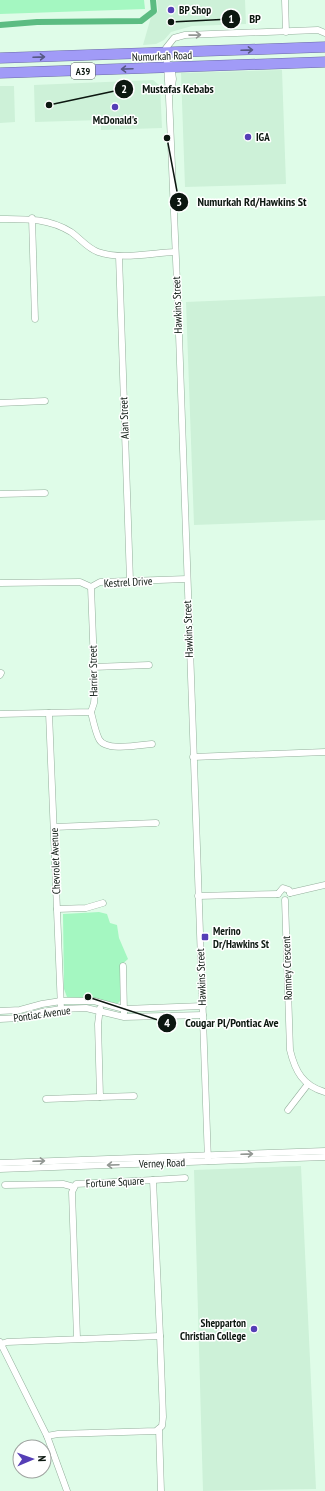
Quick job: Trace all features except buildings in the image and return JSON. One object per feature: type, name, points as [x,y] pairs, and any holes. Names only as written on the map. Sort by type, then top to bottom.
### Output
[{"type":"highway","name":"Numurkah Road","points":[[0,58],[325,47]]},
{"type":"highway","name":"Numurkah Road","points":[[2,73],[325,62]]},
{"type":"street","points":[[285,0],[286,32]]},
{"type":"street","points":[[170,68],[166,48],[174,38],[185,35],[318,30],[325,33]]},
{"type":"street","name":"Hawkins Street","points":[[170,68],[173,79],[170,97],[175,252],[208,1158]]},
{"type":"street","points":[[0,219],[32,218],[46,220],[59,225],[99,252],[119,256],[175,252]]},
{"type":"street","points":[[32,218],[35,319]]},
{"type":"street","name":"Alan Street","points":[[119,256],[130,581]]},
{"type":"street","points":[[0,403],[45,400]]},
{"type":"street","points":[[0,494],[45,493]]},
{"type":"street","name":"Kestrel Drive","points":[[0,583],[80,582],[91,587],[100,582],[186,579]]},
{"type":"street","name":"Harrier Street","points":[[0,714],[91,712],[94,703],[95,691],[91,587]]},
{"type":"street","points":[[93,667],[149,665]]},
{"type":"street","points":[[91,712],[98,738],[102,743],[109,746],[152,744]]},
{"type":"street","name":"Chevrolet Avenue","points":[[49,713],[61,1009]]},
{"type":"street","points":[[193,757],[325,752]]},
{"type":"street","points":[[54,827],[156,823]]},
{"type":"street","points":[[290,893],[325,885]]},
{"type":"street","points":[[198,896],[278,894],[283,888],[288,890],[290,893]]},
{"type":"street","points":[[278,894],[279,898],[285,900],[288,899],[290,893]]},
{"type":"street","name":"Romney Crescent","points":[[285,900],[290,1050],[293,1064],[300,1076],[308,1084],[325,1092]]},
{"type":"street","points":[[57,909],[86,908],[103,903]]},
{"type":"street","points":[[123,966],[124,1017]]},
{"type":"street","name":"Pontiac Avenue","points":[[0,1011],[20,1010],[61,1001],[89,1000],[124,1009],[202,1006]]},
{"type":"street","points":[[100,1097],[98,1024],[102,1003]]},
{"type":"street","name":"Pontiac Avenue","points":[[0,1019],[20,1018],[61,1009],[86,1008],[100,1010],[124,1017],[203,1015]]},
{"type":"street","points":[[288,1110],[308,1084]]},
{"type":"street","points":[[46,1099],[134,1096]]},
{"type":"street","name":"Verney Road","points":[[0,1169],[325,1151]]},
{"type":"street","name":"Verney Road","points":[[0,1163],[325,1157]]},
{"type":"street","points":[[153,1180],[185,1178]]},
{"type":"street","name":"Fortune Square","points":[[77,1338],[72,1192],[74,1187],[76,1184],[153,1180],[163,1417],[162,1426],[159,1429],[161,1491]]},
{"type":"street","points":[[5,1186],[63,1184],[74,1187]]},
{"type":"street","points":[[67,1491],[47,1436],[0,1343],[77,1338],[160,1336]]},
{"type":"street","points":[[47,1436],[58,1434],[156,1431],[159,1429]]},
{"type":"shaded area","points":[[157,0],[245,0],[246,24],[192,26],[171,32],[164,40],[156,44],[143,45],[151,17],[158,11]]},
{"type":"shaded area","points":[[282,70],[286,184],[185,187],[181,73]]},
{"type":"shaded area","points":[[153,80],[160,86],[162,128],[101,130],[101,120],[35,122],[34,85]]},
{"type":"shaded area","points":[[0,86],[14,86],[15,122],[0,123]]},
{"type":"shaded area","points":[[325,296],[325,520],[194,525],[186,302]]},
{"type":"shaded area","name":"Shepparton Christian College","points":[[301,1166],[316,1489],[203,1491],[194,1170]]},
{"type":"green space","points":[[0,0],[144,0],[145,9],[0,14]]},
{"type":"green space","points":[[99,912],[107,914],[110,923],[117,925],[119,938],[128,959],[120,966],[121,1000],[116,1005],[95,998],[67,997],[64,989],[63,914]]},
{"type":"waterway","points":[[0,25],[37,22],[141,21],[154,11],[153,0]]},
{"type":"place","name":"BP Shop","points":[[171,10]]},
{"type":"place","name":"BP","points":[[171,22]]},
{"type":"place","name":"Mustafas Kebabs","points":[[49,105]]},
{"type":"place","name":"McDonald's","points":[[115,107]]},
{"type":"place","name":"IGA","points":[[248,137]]},
{"type":"place","name":"Numurkah Rd/Hawkins St","points":[[167,138]]},
{"type":"place","name":"Merino Dr/Hawkins St","points":[[205,937]]},
{"type":"place","name":"Cougar Pl/Pontiac Ave","points":[[88,997]]},
{"type":"place","name":"Shepparton Christian College","points":[[254,1329]]}]
